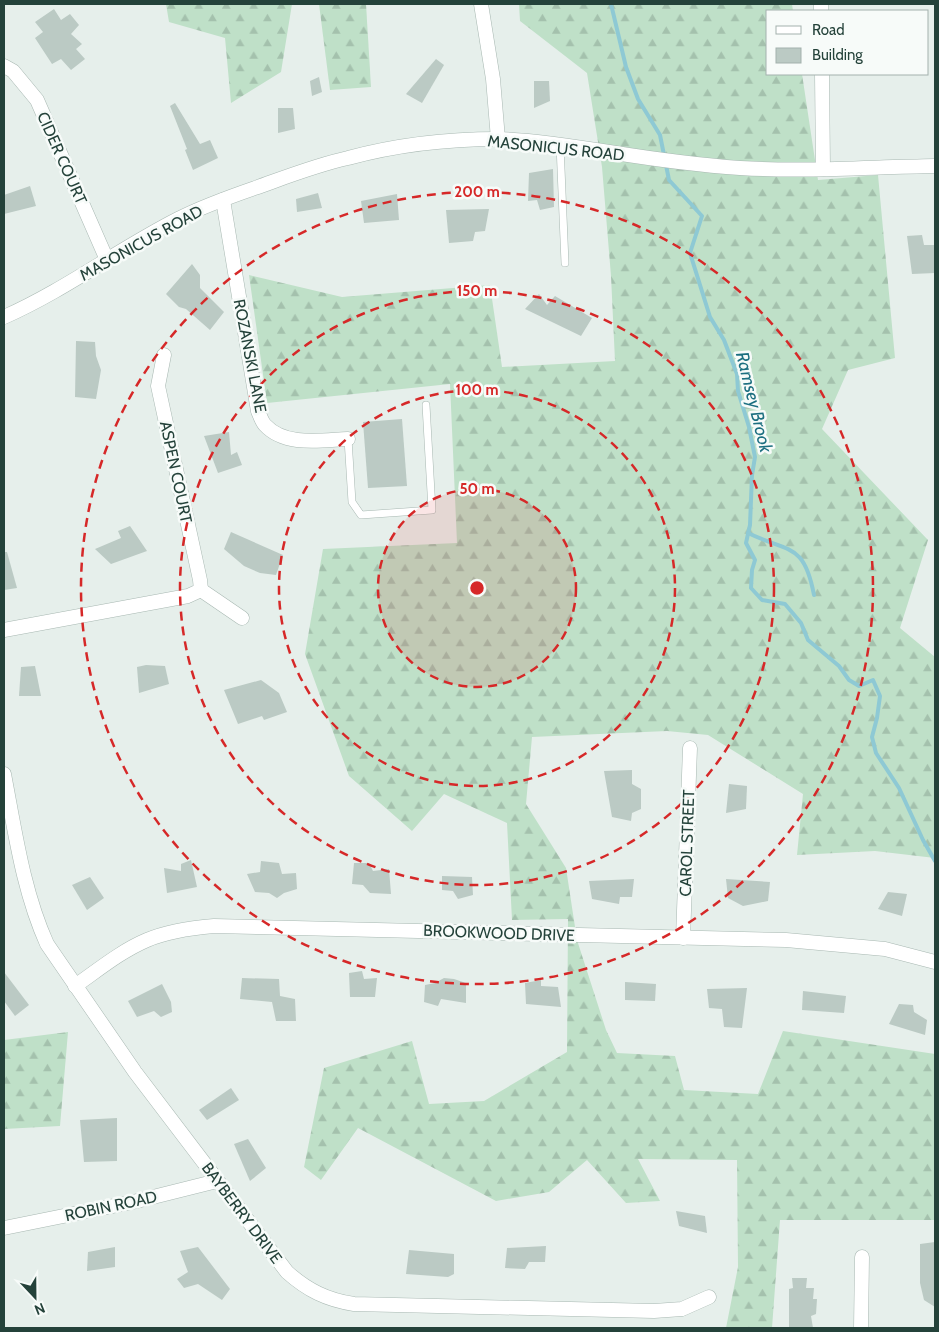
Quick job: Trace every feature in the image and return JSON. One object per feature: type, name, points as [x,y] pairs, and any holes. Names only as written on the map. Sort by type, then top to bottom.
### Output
[{"type":"street","points":[[481,4],[493,79],[498,139]]},
{"type":"street","name":"CIDER COURT","points":[[4,66],[13,71],[37,100],[107,260]]},
{"type":"street","points":[[822,75],[823,169]]},
{"type":"street","name":"MASONICUS ROAD","points":[[4,317],[31,304],[179,218],[308,169],[348,157],[415,144],[498,139],[741,168],[823,169],[935,166]]},
{"type":"street","name":"ROZANSKI LANE","points":[[223,200],[258,411],[265,425],[279,436],[301,441],[348,439]]},
{"type":"street","name":"ASPEN COURT","points":[[164,355],[158,386],[200,580],[200,590]]},
{"type":"street","points":[[4,630],[188,596],[200,590],[242,618]]},
{"type":"street","name":"CAROL STREET","points":[[683,938],[690,748]]},
{"type":"street","name":"BAYBERRY DRIVE","points":[[4,774],[29,898],[47,944],[135,1072],[287,1272],[300,1284],[317,1294],[336,1301],[354,1304],[654,1311],[682,1309],[709,1297]]},
{"type":"street","name":"BROOKWOOD DRIVE","points":[[76,986],[124,952],[146,940],[170,932],[214,926],[786,940],[885,949],[935,962]]},
{"type":"street","name":"ROBIN ROAD","points":[[4,1228],[133,1202],[218,1181]]},
{"type":"street","points":[[861,1328],[862,1257]]},
{"type":"lane","points":[[560,145],[565,263]]},
{"type":"lane","points":[[348,439],[352,502],[361,515],[432,510],[426,405]]},
{"type":"green space","points":[[166,4],[292,4],[281,72],[231,103],[225,38],[169,22]]},
{"type":"green space","points":[[319,4],[366,4],[371,87],[330,90]]},
{"type":"green space","points":[[519,4],[792,4],[793,10],[766,10],[766,75],[802,75],[818,180],[878,175],[895,358],[848,370],[822,429],[928,540],[900,628],[935,657],[935,858],[875,851],[797,855],[803,794],[708,735],[667,731],[532,737],[526,804],[566,868],[577,940],[606,1030],[617,1053],[675,1056],[684,1090],[758,1094],[783,1031],[935,1054],[935,1220],[780,1220],[772,1328],[726,1328],[738,1267],[737,1160],[638,1159],[660,1201],[626,1203],[587,1160],[549,1192],[496,1201],[358,1128],[321,1180],[304,1167],[324,1068],[412,1041],[429,1104],[484,1101],[567,1052],[568,919],[512,920],[507,823],[444,794],[412,831],[349,776],[305,654],[323,549],[457,543],[450,384],[267,403],[249,275],[342,297],[490,285],[502,367],[615,361],[611,276],[602,167],[587,73],[520,21]]},
{"type":"green space","points":[[68,1032],[60,1126],[4,1129],[4,1040]]},
{"type":"building","points":[[54,9],[61,20],[70,14],[79,25],[71,34],[82,44],[76,49],[85,59],[71,70],[61,59],[52,64],[35,38],[43,32],[35,22]]},
{"type":"building","points":[[436,59],[444,65],[422,103],[406,94]]},
{"type":"building","points":[[319,77],[322,92],[312,96],[310,81]]},
{"type":"building","points":[[534,81],[549,81],[550,101],[534,108]]},
{"type":"building","points":[[175,103],[200,144],[210,140],[218,158],[193,170],[170,106]]},
{"type":"building","points":[[278,108],[293,108],[295,129],[278,133]]},
{"type":"building","points":[[553,169],[554,207],[540,210],[537,200],[528,201],[529,173]]},
{"type":"building","points":[[30,186],[36,206],[4,214],[4,195]]},
{"type":"building","points":[[318,193],[322,208],[297,212],[296,199]]},
{"type":"building","points":[[397,194],[399,220],[364,223],[361,201]]},
{"type":"building","points":[[489,209],[485,231],[475,232],[473,241],[449,243],[446,210]]},
{"type":"building","points":[[922,235],[924,245],[935,245],[935,273],[912,274],[907,236]]},
{"type":"building","points":[[192,264],[200,275],[200,288],[224,312],[210,330],[186,309],[179,307],[166,294]]},
{"type":"building","points":[[539,294],[547,305],[555,296],[592,318],[581,336],[525,309]]},
{"type":"building","points":[[76,341],[95,342],[96,356],[101,370],[96,399],[75,397]]},
{"type":"building","points":[[402,419],[407,486],[368,488],[363,422]]},
{"type":"building","points":[[229,432],[231,455],[237,452],[242,465],[218,473],[204,436]]},
{"type":"building","points":[[130,526],[147,551],[111,564],[95,549],[121,538],[118,531]]},
{"type":"building","points":[[231,532],[283,555],[276,575],[260,573],[244,566],[224,549]]},
{"type":"building","points":[[4,552],[7,552],[17,588],[4,590]]},
{"type":"building","points":[[146,665],[165,666],[169,684],[139,693],[137,667]]},
{"type":"building","points":[[35,666],[41,696],[19,696],[21,667]]},
{"type":"building","points":[[261,680],[279,693],[287,712],[264,720],[262,716],[238,724],[224,690]]},
{"type":"building","points":[[632,770],[632,784],[641,789],[641,809],[632,813],[631,821],[612,817],[604,771]]},
{"type":"building","points":[[729,784],[747,786],[746,809],[726,813]]},
{"type":"building","points":[[191,860],[197,887],[167,893],[164,868],[181,871],[181,864]]},
{"type":"building","points":[[261,861],[279,863],[282,874],[296,873],[297,889],[284,893],[277,898],[269,893],[255,892],[247,874],[260,872]]},
{"type":"building","points":[[354,863],[369,863],[373,871],[389,869],[391,894],[370,893],[363,885],[352,884]]},
{"type":"building","points":[[442,876],[472,877],[473,895],[458,899],[453,891],[442,890]]},
{"type":"building","points":[[90,877],[104,898],[87,910],[72,885]]},
{"type":"building","points":[[634,879],[632,897],[620,897],[619,904],[592,899],[589,881]]},
{"type":"building","points":[[726,879],[770,882],[768,901],[743,906],[728,898]]},
{"type":"building","points":[[888,892],[907,894],[902,916],[878,909]]},
{"type":"building","points":[[362,971],[364,979],[377,978],[375,997],[350,997],[349,973]]},
{"type":"building","points":[[4,972],[29,1005],[15,1016],[4,1001]]},
{"type":"building","points":[[242,978],[279,979],[280,996],[295,999],[296,1021],[276,1021],[272,1002],[240,999]]},
{"type":"building","points":[[444,978],[466,983],[466,1003],[441,999],[438,1006],[424,1002],[425,985],[435,983]]},
{"type":"building","points":[[541,980],[541,986],[558,987],[561,1007],[526,1004],[525,983]]},
{"type":"building","points":[[625,982],[656,984],[655,1001],[625,1000]]},
{"type":"building","points":[[162,984],[171,1002],[172,1012],[161,1017],[154,1011],[137,1017],[128,1001]]},
{"type":"building","points":[[747,988],[742,1028],[724,1027],[722,1009],[709,1008],[707,989]]},
{"type":"building","points":[[803,991],[846,996],[844,1013],[802,1010]]},
{"type":"building","points":[[899,1004],[913,1005],[914,1012],[927,1020],[925,1035],[889,1024]]},
{"type":"building","points":[[231,1088],[239,1100],[207,1120],[199,1110]]},
{"type":"building","points":[[117,1118],[117,1161],[84,1162],[80,1120]]},
{"type":"building","points":[[248,1139],[266,1168],[250,1181],[234,1144]]},
{"type":"building","points":[[676,1211],[705,1216],[707,1233],[679,1226]]},
{"type":"building","points":[[935,1242],[935,1307],[924,1300],[920,1283],[920,1244]]},
{"type":"building","points":[[546,1246],[545,1262],[529,1262],[525,1269],[505,1268],[507,1248]]},
{"type":"building","points":[[115,1247],[115,1267],[87,1271],[88,1252]]},
{"type":"building","points":[[198,1247],[230,1289],[222,1300],[198,1284],[184,1288],[177,1279],[188,1272],[180,1251]]},
{"type":"building","points":[[409,1250],[454,1254],[454,1274],[448,1277],[406,1274]]},
{"type":"building","points":[[792,1278],[807,1278],[806,1288],[814,1288],[813,1299],[817,1299],[816,1314],[811,1316],[813,1328],[789,1328],[789,1289],[793,1288]]},
{"type":"waterway","name":"Ramsey Brook","points":[[611,4],[626,67],[638,99],[660,135],[669,180],[702,216],[690,253],[710,317],[724,340],[737,374],[738,391],[749,427],[755,457],[752,475],[750,525],[746,543],[755,560],[752,570],[751,588],[762,600],[785,604],[801,623],[808,640],[839,666],[849,680],[859,686],[873,680],[880,696],[872,737],[876,753],[899,788],[935,861]]},
{"type":"waterway","points":[[748,533],[784,547],[800,557],[810,578],[814,595]]}]
